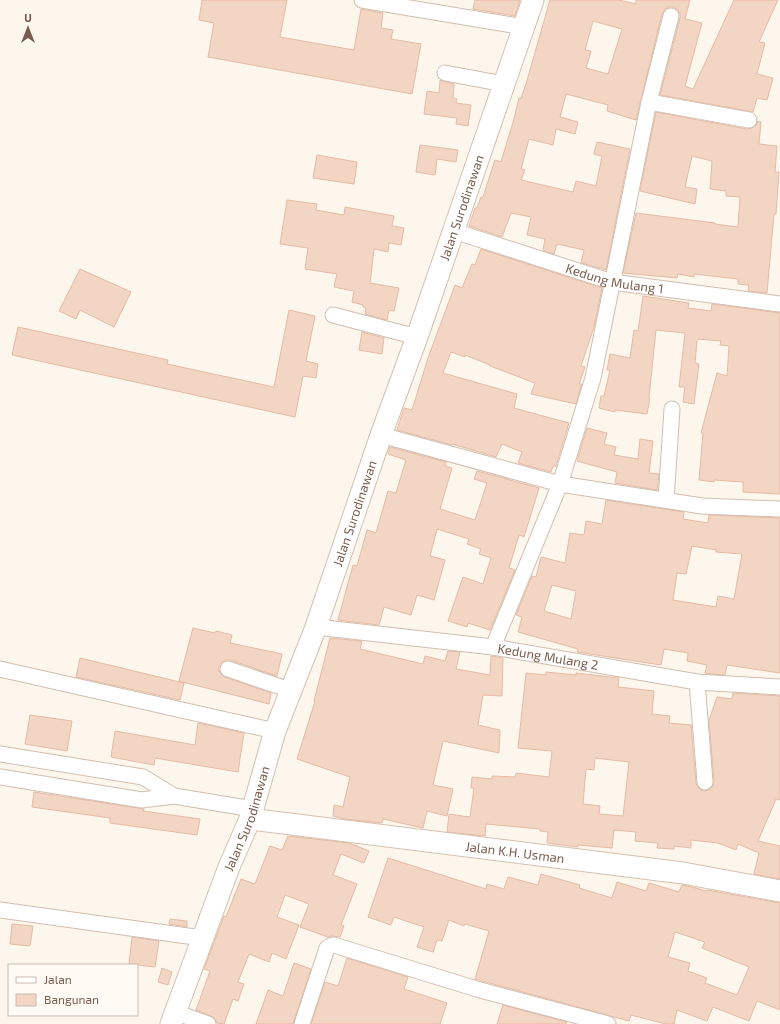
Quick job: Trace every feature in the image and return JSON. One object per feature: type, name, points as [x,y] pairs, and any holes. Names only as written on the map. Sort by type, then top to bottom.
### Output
[{"type":"main road","name":"Jalan Surodinawan","points":[[173,1018],[202,938],[251,814],[275,731],[316,627],[382,434],[418,337],[533,0]]},
{"type":"main road","name":"Jalan K.H. Usman","points":[[251,814],[683,873],[780,891]]},
{"type":"street","points":[[362,0],[524,27]]},
{"type":"street","points":[[493,647],[560,484],[593,378],[649,102],[671,16]]},
{"type":"street","points":[[444,73],[504,84]]},
{"type":"street","points":[[649,102],[749,120]]},
{"type":"street","name":"Kedung Mulang 1","points":[[454,231],[612,282],[780,304]]},
{"type":"street","points":[[333,315],[418,337]]},
{"type":"street","points":[[666,500],[672,409]]},
{"type":"street","points":[[382,434],[560,484],[702,506],[780,509]]},
{"type":"street","name":"Kedung Mulang 2","points":[[316,627],[493,647],[697,682],[780,687]]},
{"type":"street","points":[[0,669],[275,731]]},
{"type":"street","points":[[228,669],[290,690]]},
{"type":"street","points":[[697,682],[705,782]]},
{"type":"street","points":[[0,754],[143,777],[174,796],[251,814]]},
{"type":"street","points":[[0,778],[142,800],[174,796]]},
{"type":"street","points":[[0,910],[202,938]]},
{"type":"street","points":[[302,1024],[327,948],[334,945],[480,990],[608,1024]]},
{"type":"street","points":[[173,1018],[208,1024]]},
{"type":"building","points":[[202,0],[287,0],[280,37],[354,50],[361,9],[383,13],[381,28],[393,30],[391,39],[421,44],[412,94],[208,57],[214,23],[199,20]]},
{"type":"building","points":[[475,0],[520,0],[515,16],[473,9]]},
{"type":"building","points":[[550,0],[619,0],[636,4],[636,0],[690,0],[685,19],[702,23],[685,86],[693,89],[734,0],[778,0],[759,42],[765,43],[757,74],[773,78],[767,100],[757,98],[753,112],[660,95],[680,18],[680,13],[677,9],[669,7],[665,9],[662,14],[636,120],[607,111],[608,105],[566,94],[560,117],[578,122],[575,134],[556,129],[553,145],[529,139],[521,169],[525,170],[521,180],[573,192],[576,181],[596,186],[602,156],[594,154],[597,142],[630,149],[606,270],[581,263],[584,250],[557,244],[554,254],[543,250],[545,239],[527,235],[531,217],[511,213],[502,237],[469,226],[475,208],[477,208],[481,197],[483,197],[495,160],[501,162],[519,98],[521,98]],"holes":[[[593,21],[622,29],[608,74],[586,68],[591,51],[585,50]]]},
{"type":"building","points":[[440,80],[454,84],[453,98],[457,99],[456,103],[471,105],[468,126],[456,124],[457,118],[424,114],[427,91],[439,93]]},
{"type":"building","points":[[656,112],[747,129],[752,128],[758,121],[761,122],[759,144],[777,146],[775,172],[779,172],[767,293],[748,291],[749,285],[738,284],[738,279],[694,274],[694,277],[678,274],[677,278],[623,273],[636,213],[738,227],[740,197],[726,196],[726,191],[710,189],[712,161],[692,156],[685,187],[697,189],[695,204],[640,191]]},
{"type":"building","points":[[420,145],[458,150],[456,162],[437,159],[435,175],[416,172]]},
{"type":"building","points":[[317,155],[357,162],[354,184],[313,178]]},
{"type":"building","points":[[287,200],[317,204],[316,210],[344,215],[345,207],[394,216],[392,226],[404,228],[401,245],[389,243],[388,252],[374,249],[370,283],[399,288],[394,311],[389,310],[387,320],[365,314],[366,308],[363,307],[363,305],[352,302],[354,291],[334,287],[337,274],[305,269],[308,248],[280,244]]},
{"type":"building","points":[[481,249],[602,288],[594,327],[581,366],[585,367],[579,384],[582,384],[576,404],[531,394],[535,383],[465,355],[465,357],[451,352],[443,373],[517,394],[514,408],[569,423],[556,466],[553,466],[551,472],[518,463],[522,452],[502,444],[496,457],[397,430],[404,408],[412,410],[428,358],[455,285],[462,288],[472,264],[475,265]]},
{"type":"building","points":[[80,269],[131,292],[114,327],[80,310],[76,319],[59,311]]},
{"type":"building","points":[[643,296],[689,303],[688,308],[711,311],[712,304],[780,313],[780,494],[743,492],[743,482],[714,480],[714,482],[699,480],[703,433],[701,433],[717,373],[727,376],[729,346],[720,345],[721,341],[698,339],[697,341],[695,363],[699,364],[694,404],[683,402],[685,387],[679,387],[685,333],[656,330],[650,398],[647,414],[615,410],[615,412],[599,408],[601,396],[604,396],[610,370],[607,370],[610,354],[630,358],[634,330],[638,331]]},
{"type":"building","points":[[289,310],[315,316],[306,361],[318,364],[316,378],[303,376],[295,417],[12,355],[18,327],[168,360],[167,364],[274,387]]},
{"type":"building","points":[[362,332],[384,338],[382,354],[359,350]]},
{"type":"building","points":[[587,428],[607,433],[604,444],[616,447],[614,455],[638,459],[640,439],[653,441],[649,473],[659,474],[657,490],[615,483],[617,472],[577,461]]},
{"type":"building","points":[[390,447],[446,462],[445,466],[452,468],[440,509],[475,520],[487,483],[474,479],[477,471],[539,488],[524,537],[519,535],[509,568],[515,570],[490,630],[468,623],[467,627],[448,621],[463,577],[483,584],[491,558],[479,554],[481,549],[467,544],[469,539],[437,529],[430,556],[445,560],[434,600],[417,595],[411,615],[384,607],[379,625],[338,620],[353,565],[357,566],[367,530],[376,533],[388,491],[396,493],[406,460],[388,454]]},
{"type":"building","points":[[606,500],[684,512],[683,519],[708,523],[709,515],[780,518],[780,673],[727,665],[725,675],[705,673],[707,665],[687,661],[688,653],[664,649],[661,665],[577,652],[578,649],[518,632],[522,617],[516,615],[532,576],[536,577],[541,557],[565,563],[570,533],[584,535],[586,521],[602,524]],"holes":[[[692,546],[716,550],[716,552],[742,554],[734,599],[718,596],[716,607],[673,600],[677,573],[686,574]],[[552,585],[576,591],[571,619],[544,611]]]},
{"type":"building","points":[[193,628],[232,635],[230,643],[282,654],[277,676],[230,660],[222,662],[219,666],[219,671],[225,677],[271,693],[269,704],[179,681]]},
{"type":"building","points":[[330,638],[362,641],[360,649],[423,664],[425,656],[445,661],[448,651],[460,652],[456,669],[490,675],[491,656],[503,658],[502,696],[483,695],[478,725],[500,730],[499,753],[443,741],[433,785],[453,789],[447,816],[427,811],[423,828],[383,819],[382,823],[344,819],[333,816],[334,805],[343,807],[350,777],[297,759],[315,701]]},
{"type":"building","points":[[80,658],[184,683],[180,700],[76,677]]},
{"type":"building","points":[[546,672],[576,675],[576,673],[619,678],[618,687],[654,691],[652,714],[670,716],[669,723],[691,725],[696,783],[701,790],[705,791],[713,786],[714,782],[709,720],[717,697],[732,699],[733,693],[780,696],[780,800],[776,799],[758,841],[780,846],[780,879],[754,874],[759,853],[738,844],[736,850],[718,843],[691,840],[691,848],[674,846],[674,849],[657,848],[658,843],[635,841],[636,832],[614,830],[612,848],[578,845],[578,847],[547,843],[548,832],[540,831],[540,829],[486,824],[485,836],[447,832],[449,814],[470,817],[474,788],[471,788],[472,777],[492,779],[492,776],[515,777],[516,773],[549,777],[552,751],[518,748],[526,673],[546,675]],"holes":[[[595,758],[629,762],[623,816],[599,814],[600,806],[583,804],[586,769],[594,770]]]},
{"type":"building","points":[[30,715],[72,721],[67,751],[25,744]]},
{"type":"building","points":[[198,723],[244,733],[238,772],[155,758],[154,765],[111,757],[115,731],[195,745]]},
{"type":"building","points":[[34,792],[144,809],[143,811],[200,819],[197,835],[110,823],[110,818],[32,807]]},
{"type":"building","points":[[288,836],[349,843],[369,851],[364,863],[341,854],[333,875],[357,884],[341,925],[344,926],[340,937],[328,937],[300,927],[309,904],[285,895],[277,917],[299,925],[286,959],[272,953],[269,962],[249,954],[238,982],[244,984],[238,1001],[233,999],[224,1024],[217,1023],[211,1016],[196,1010],[210,971],[204,969],[224,916],[226,917],[241,879],[255,884],[270,846],[282,850]]},
{"type":"building","points":[[388,858],[486,889],[487,884],[504,889],[508,877],[538,885],[541,874],[580,885],[579,888],[612,898],[617,882],[646,891],[649,883],[679,892],[682,885],[706,891],[780,903],[780,1010],[757,1001],[749,1021],[713,1007],[707,1021],[677,1010],[674,1024],[666,1024],[631,1015],[629,1021],[475,979],[489,931],[465,924],[464,926],[449,920],[442,941],[437,940],[433,952],[417,947],[424,927],[394,917],[391,925],[368,917]],"holes":[[[675,932],[705,942],[702,948],[749,967],[737,995],[705,983],[707,978],[688,971],[690,963],[668,957]]]},
{"type":"building","points":[[170,919],[187,921],[187,927],[169,924]]},
{"type":"building","points":[[12,924],[33,926],[30,946],[10,944]]},
{"type":"building","points":[[132,937],[159,941],[155,967],[129,964]]},
{"type":"building","points":[[347,958],[408,977],[404,989],[447,1003],[440,1024],[311,1024],[325,982],[338,986]]},
{"type":"building","points":[[294,963],[311,969],[293,1024],[256,1024],[268,990],[283,996]]},
{"type":"building","points":[[162,968],[172,972],[168,985],[158,982]]},
{"type":"building","points":[[503,1005],[567,1022],[566,1024],[497,1024]]}]
